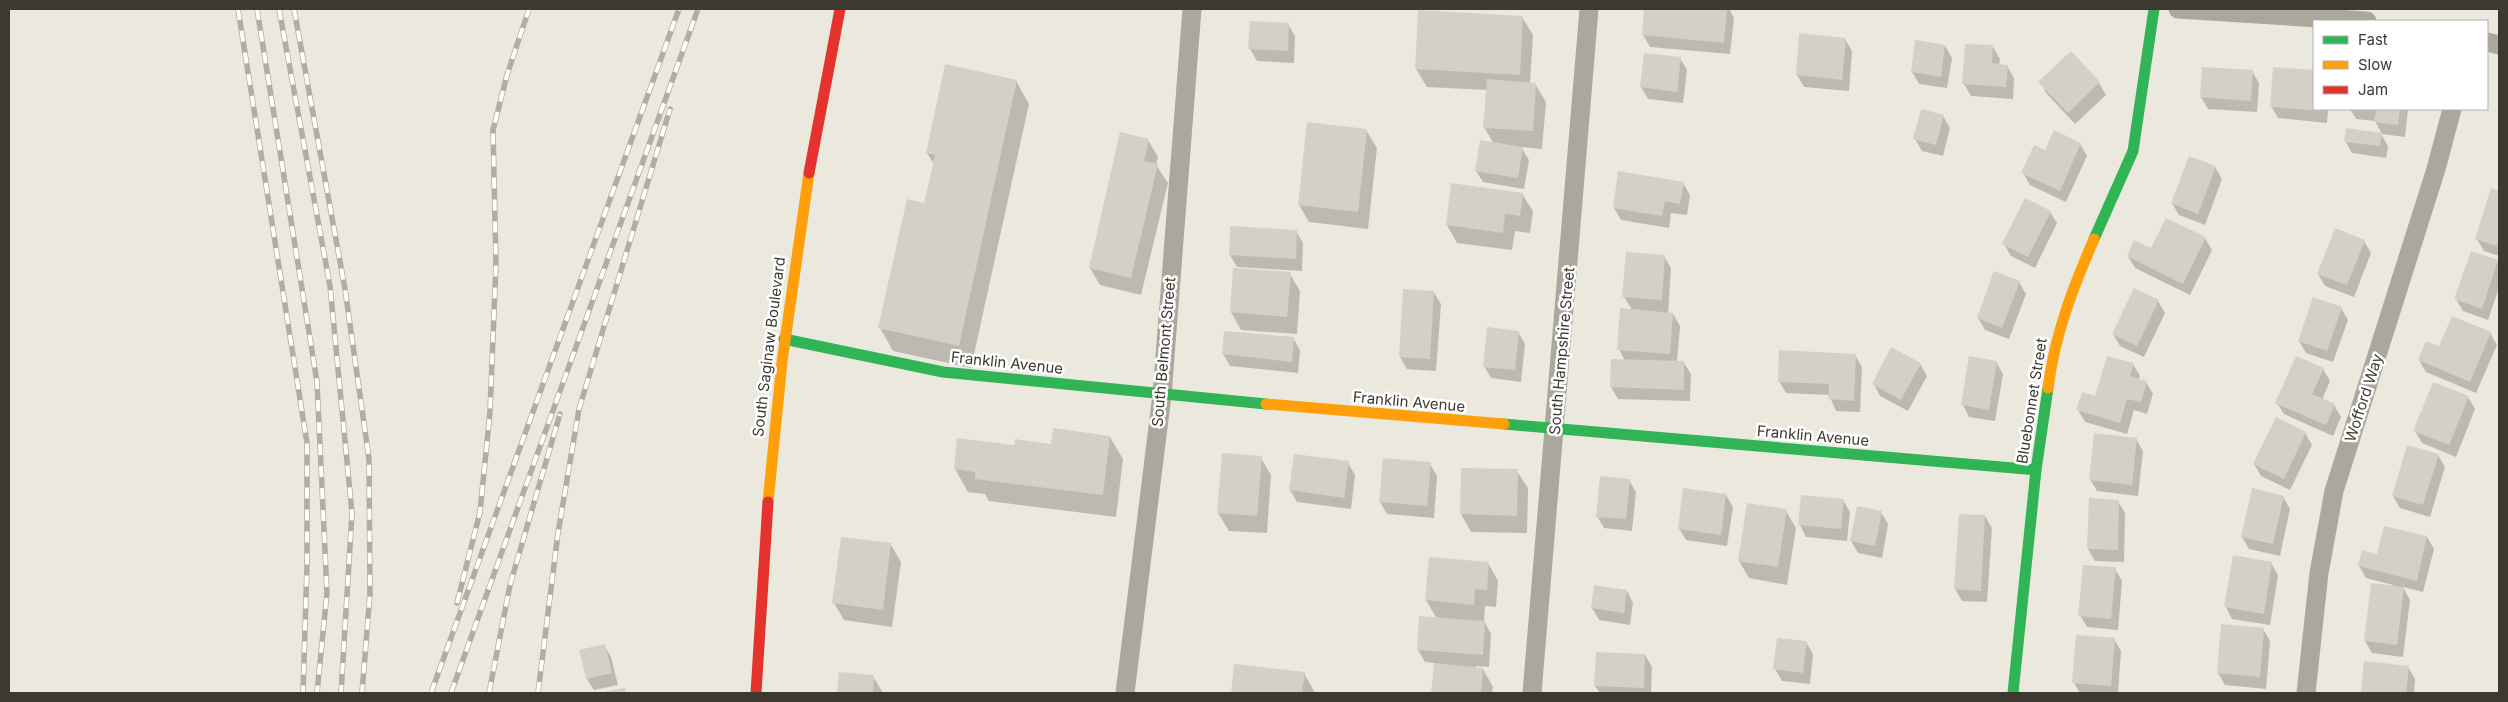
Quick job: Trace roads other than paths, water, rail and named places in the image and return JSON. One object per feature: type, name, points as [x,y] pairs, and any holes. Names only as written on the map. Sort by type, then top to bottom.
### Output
[{"type":"street","name":"South Saginaw Boulevard","points":[[756,693],[772,456],[784,340],[804,201],[840,9]]},
{"type":"street","name":"South Belmont Street","points":[[1125,693],[1162,395],[1192,9]]},
{"type":"street","name":"South Hampshire Street","points":[[1532,693],[1556,430],[1589,9]]},
{"type":"street","name":"Bluebonnet Street","points":[[2013,693],[2036,470],[2053,350],[2070,293],[2132,151],[2154,9]]},
{"type":"street","points":[[2178,9],[2351,20]]},
{"type":"street","name":"Wofford Way","points":[[2306,693],[2319,573],[2334,491],[2436,169],[2452,110]]},
{"type":"street","name":"Franklin Avenue","points":[[784,340],[943,372],[1162,395],[2036,470]]},
{"type":"railway","points":[[238,9],[307,443],[307,564],[303,693]]},
{"type":"railway","points":[[257,9],[317,382],[327,593],[317,693]]},
{"type":"railway","points":[[279,9],[330,286],[352,513],[341,693]]},
{"type":"railway","points":[[294,9],[345,289],[369,459],[370,593],[362,693]]},
{"type":"railway","points":[[457,603],[480,512],[490,412],[496,263],[493,130],[507,75],[529,9]]},
{"type":"railway","points":[[431,693],[679,9]]},
{"type":"railway","points":[[451,693],[698,9]]},
{"type":"railway","points":[[538,693],[558,533],[579,409],[670,109]]},
{"type":"railway","points":[[489,693],[510,585],[560,414]]}]
